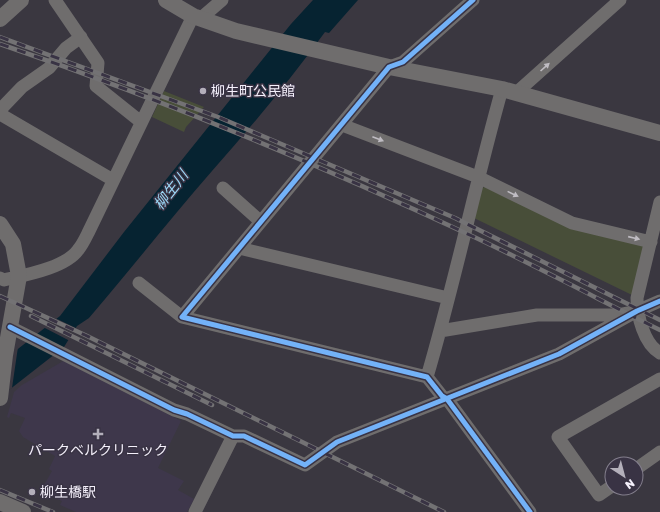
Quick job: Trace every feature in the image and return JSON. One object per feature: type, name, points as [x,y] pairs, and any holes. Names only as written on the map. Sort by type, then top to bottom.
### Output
[{"type":"street","points":[[0,20],[21,0]]},
{"type":"street","points":[[55,0],[98,63],[96,86],[141,122]]},
{"type":"street","points":[[166,0],[197,18],[274,40],[388,68],[509,91],[660,133]]},
{"type":"street","points":[[0,278],[4,280],[57,264],[69,259],[78,251],[141,122],[197,18],[222,0]]},
{"type":"street","points":[[182,317],[388,68],[403,62],[473,0]]},
{"type":"street","points":[[427,377],[440,331],[478,177],[509,91],[620,0]]},
{"type":"street","points":[[0,110],[22,87],[49,68],[66,48],[81,37]]},
{"type":"street","points":[[0,114],[113,180]]},
{"type":"street","points":[[342,125],[478,177],[572,223],[651,242]]},
{"type":"street","points":[[223,188],[260,221]]},
{"type":"street","points":[[660,202],[637,298],[637,311],[653,349],[660,353]]},
{"type":"street","points":[[0,224],[13,244],[19,276],[5,356],[0,398]]},
{"type":"street","points":[[239,248],[448,298]]},
{"type":"street","points":[[139,283],[182,317],[427,377],[442,396],[447,399],[530,512]]},
{"type":"street","points":[[10,327],[174,410],[187,414],[233,436],[244,436],[305,464],[337,442],[559,354],[637,311],[660,301]]},
{"type":"street","points":[[440,331],[537,315],[617,315],[637,311]]},
{"type":"street","points":[[604,492],[599,495],[558,437],[660,379]]},
{"type":"street","points":[[196,512],[233,436]]},
{"type":"street","points":[[644,463],[660,452]]},
{"type":"street","points":[[0,502],[23,512]]},
{"type":"shaded area","name":"パークベルクリニック","points":[[65,360],[181,421],[158,468],[184,481],[178,490],[194,499],[187,512],[76,512],[60,505],[62,501],[40,492],[52,471],[49,469],[55,456],[23,437],[19,431],[25,418],[11,413],[9,418],[7,417],[14,392],[22,385]]},
{"type":"green space","points":[[164,91],[204,107],[186,127],[184,132],[152,117]]},
{"type":"green space","points":[[487,186],[644,246],[632,295],[474,218],[482,188]]},
{"type":"water","name":"柳生川","points":[[313,0],[358,0],[329,33],[325,32],[270,103],[181,207],[105,300],[89,318],[77,326],[64,347],[0,397],[0,363],[60,316],[124,232],[291,24]]},
{"type":"pier","points":[[55,318],[78,329],[70,341],[43,327]]},
{"type":"pier","points":[[18,347],[12,388],[0,397],[0,360]]},
{"type":"railway","points":[[0,37],[218,117],[455,218],[660,320]]},
{"type":"railway","points":[[0,44],[179,110],[356,183],[496,247],[660,330]]},
{"type":"railway","points":[[0,296],[85,335],[444,512]]},
{"type":"railway","points":[[31,316],[212,405]]},
{"type":"railway","points":[[0,490],[53,512]]},
{"type":"cycle path","points":[[473,0],[403,62],[389,67],[182,317],[427,377],[442,396],[447,399],[530,512]]},
{"type":"cycle path","points":[[10,327],[174,410],[187,414],[233,436],[244,436],[305,465],[337,442],[559,354],[637,311],[660,301]]},
{"type":"place","name":"柳生町公民館","points":[[203,91]]},
{"type":"place","name":"パークベルクリニック","points":[[98,434]]},
{"type":"place","name":"柳生橋駅","points":[[32,492]]}]
